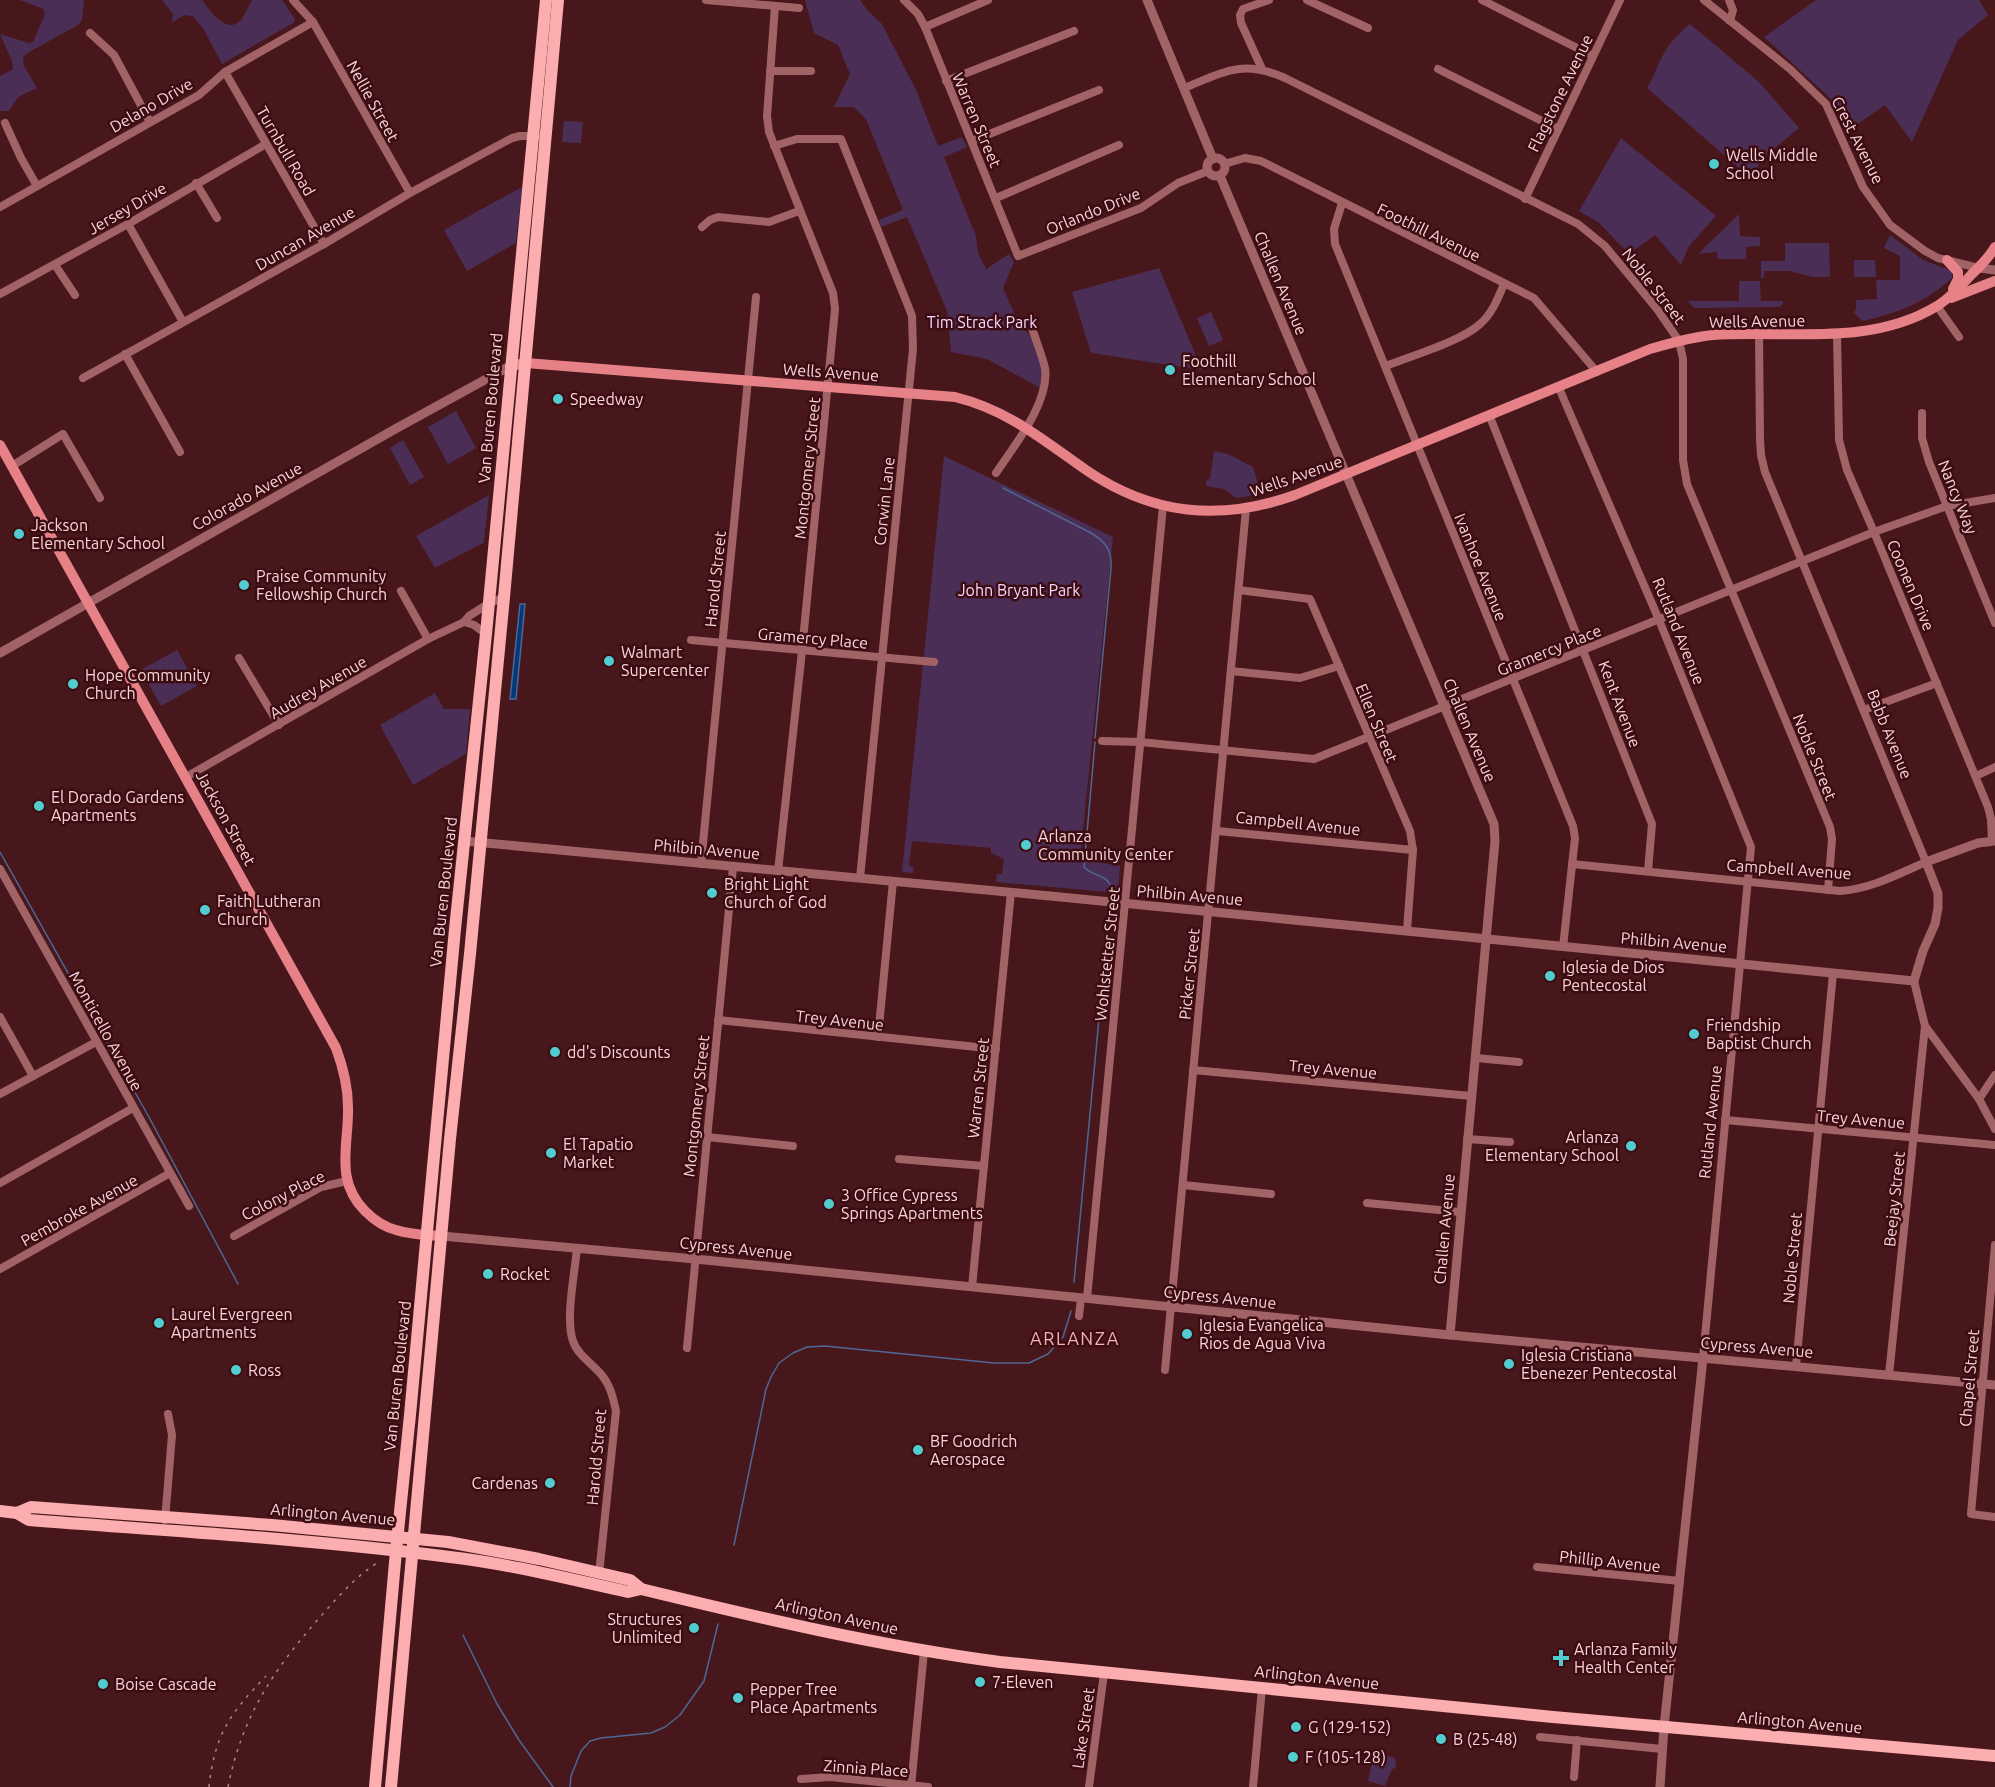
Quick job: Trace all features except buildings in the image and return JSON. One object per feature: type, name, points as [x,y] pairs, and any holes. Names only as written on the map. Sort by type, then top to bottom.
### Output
[{"type":"main road","name":"Van Buren Boulevard","points":[[391,1787],[450,1139],[481,843],[526,363],[546,0]]},
{"type":"main road","name":"Van Buren Boulevard","points":[[375,1787],[510,366],[558,0]]},
{"type":"main road","name":"Wells Avenue","points":[[510,366],[526,363],[955,397],[980,403],[1026,428],[1103,481],[1132,495],[1164,506],[1205,511],[1246,509],[1284,499],[1347,475],[1650,349],[1710,335],[1837,334],[1884,328],[1943,302],[1991,255],[1995,247]]},
{"type":"main road","points":[[1943,302],[1958,275],[1954,266],[1947,260]]},
{"type":"main road","points":[[1943,302],[1995,281]]},
{"type":"main road","points":[[505,426],[511,444],[506,497],[507,505],[512,512]]},
{"type":"main road","name":"Jackson Street","points":[[0,445],[336,1048],[345,1076],[348,1104],[346,1181]]},
{"type":"main road","points":[[445,1042],[460,1044]]},
{"type":"main road","points":[[346,1181],[354,1198],[373,1218],[395,1230],[442,1236]]},
{"type":"main road","points":[[416,1355],[421,1373],[418,1406],[425,1416]]},
{"type":"main road","points":[[410,1415],[416,1423],[415,1447],[421,1462]]},
{"type":"main road","name":"Arlington Avenue","points":[[17,1513],[31,1507],[398,1536],[464,1544],[630,1580],[641,1589],[737,1612],[924,1651],[1011,1663],[1664,1727],[1995,1756]]},
{"type":"main road","name":"Arlington Avenue","points":[[0,1511],[17,1513],[28,1520],[271,1538],[451,1557],[628,1592],[641,1589]]},
{"type":"main road","points":[[560,1577],[595,1580],[599,1574]]},
{"type":"street","name":"Nellie Street","points":[[293,0],[313,22],[410,194]]},
{"type":"street","points":[[706,0],[799,8]]},
{"type":"street","name":"Warren Street","points":[[904,0],[918,14],[925,27],[1018,256]]},
{"type":"street","points":[[925,27],[988,0]]},
{"type":"street","points":[[1147,0],[1213,159]]},
{"type":"street","points":[[1262,69],[1241,23],[1240,15],[1243,9],[1269,0]]},
{"type":"street","points":[[1311,0],[1368,28]]},
{"type":"street","points":[[1482,0],[1593,56]]},
{"type":"street","name":"Flagstone Avenue","points":[[1525,199],[1620,0]]},
{"type":"street","name":"Crest Avenue","points":[[1704,0],[1790,69],[1826,104],[1863,187],[1890,225],[1925,251],[1947,260],[1995,270]]},
{"type":"street","points":[[1729,0],[1733,10],[1730,21]]},
{"type":"street","name":"Montgomery Street","points":[[775,6],[767,116],[774,146],[833,293],[835,309],[778,871]]},
{"type":"street","name":"Delano Drive","points":[[0,207],[199,95],[225,72],[313,22]]},
{"type":"street","points":[[946,81],[1074,31]]},
{"type":"street","points":[[90,33],[114,55],[150,122]]},
{"type":"street","name":"Noble Street","points":[[1184,88],[1238,68],[1262,69],[1285,78],[1578,224],[1599,240],[1658,309],[1679,341],[1683,359],[1683,460],[1688,484],[1830,827],[1832,839],[1828,890]]},
{"type":"street","points":[[1438,69],[1558,129]]},
{"type":"street","points":[[770,71],[811,71]]},
{"type":"street","name":"Turnbull Road","points":[[225,72],[324,244]]},
{"type":"street","points":[[972,141],[1099,90]]},
{"type":"street","points":[[5,123],[37,186]]},
{"type":"street","name":"Duncan Avenue","points":[[83,378],[512,138],[539,136]]},
{"type":"street","name":"Corwin Lane","points":[[774,146],[796,139],[841,139],[912,316],[908,393],[860,878]]},
{"type":"street","name":"Jersey Drive","points":[[0,294],[128,224],[266,144]]},
{"type":"street","points":[[996,198],[1119,145]]},
{"type":"street","points":[[1213,159],[1221,160],[1224,164],[1225,170],[1220,176],[1214,176],[1208,171],[1208,164],[1213,159]]},
{"type":"street","name":"Foothill Avenue","points":[[1224,164],[1236,159],[1254,159],[1534,298],[1597,372]]},
{"type":"street","name":"Orlando Drive","points":[[1018,256],[1141,208],[1178,183],[1208,171]]},
{"type":"street","name":"Challen Avenue","points":[[1220,176],[1494,825],[1495,841],[1487,939],[1450,1335]]},
{"type":"street","points":[[196,183],[217,218]]},
{"type":"street","name":"Ivanhoe Avenue","points":[[1342,203],[1334,229],[1335,244],[1573,826],[1575,838],[1563,946]]},
{"type":"street","points":[[702,227],[718,217],[769,222],[799,212]]},
{"type":"street","points":[[128,224],[183,322]]},
{"type":"street","points":[[54,265],[75,295]]},
{"type":"street","points":[[1386,366],[1468,333],[1481,324],[1490,313],[1504,284]]},
{"type":"street","name":"Harold Street","points":[[701,864],[756,297]]},
{"type":"street","points":[[1943,302],[1959,337]]},
{"type":"street","points":[[996,473],[1026,428],[1043,393],[1045,369],[1032,328]]},
{"type":"street","name":"Babb Avenue","points":[[1759,334],[1761,455],[1801,561],[1938,893],[1935,924],[1923,951],[1914,981]]},
{"type":"street","name":"Coonen Drive","points":[[1837,334],[1839,440],[1846,470],[1976,776],[1988,807],[1993,841]]},
{"type":"street","points":[[125,354],[180,452]]},
{"type":"street","name":"Colorado Avenue","points":[[0,653],[510,366]]},
{"type":"street","name":"Rutland Avenue","points":[[1559,388],[1659,620],[1751,847],[1703,1358],[1664,1727],[1660,1787]]},
{"type":"street","name":"Nancy Way","points":[[1922,412],[1922,438],[1995,623]]},
{"type":"street","name":"Kent Avenue","points":[[1490,417],[1652,824],[1648,871]]},
{"type":"street","points":[[12,466],[63,434],[100,498]]},
{"type":"street","name":"Gramercy Place","points":[[1102,741],[1140,742],[1314,759],[1874,532],[1947,506],[1995,498]]},
{"type":"street","name":"Wohlstetter Street","points":[[1079,1316],[1084,1298],[1164,506]]},
{"type":"street","name":"Picker Street","points":[[1165,1370],[1246,509]]},
{"type":"street","name":"Ellen Street","points":[[1239,590],[1310,599],[1410,831],[1413,850],[1407,930]]},
{"type":"street","points":[[401,591],[428,639]]},
{"type":"street","name":"Audrey Avenue","points":[[186,777],[428,639],[464,622],[488,604],[504,597]]},
{"type":"street","points":[[464,622],[474,625],[486,634]]},
{"type":"street","name":"Gramercy Place","points":[[691,640],[934,662]]},
{"type":"street","points":[[239,658],[279,724]]},
{"type":"street","points":[[1231,671],[1299,678],[1339,666]]},
{"type":"street","points":[[1864,710],[1937,683]]},
{"type":"street","points":[[1976,776],[1995,767]]},
{"type":"street","name":"Campbell Avenue","points":[[1216,831],[1413,850]]},
{"type":"street","name":"Philbin Avenue","points":[[464,841],[1407,930],[1914,981]]},
{"type":"street","name":"Campbell Avenue","points":[[1572,864],[1828,890],[1855,890],[1978,843],[1993,841]]},
{"type":"street","name":"Montgomery Street","points":[[687,1348],[734,867]]},
{"type":"street","name":"Monticello Avenue","points":[[0,869],[189,1206]]},
{"type":"street","points":[[878,1037],[893,881]]},
{"type":"street","name":"Warren Street","points":[[972,1287],[1011,892]]},
{"type":"street","name":"Noble Street","points":[[1796,1366],[1833,973]]},
{"type":"street","points":[[1914,981],[1925,1026],[1979,1099],[1995,1129]]},
{"type":"street","points":[[0,1017],[33,1076]]},
{"type":"street","name":"Trey Avenue","points":[[718,1020],[996,1049]]},
{"type":"street","name":"Beejay Street","points":[[1890,1375],[1925,1026]]},
{"type":"street","points":[[0,1094],[96,1041]]},
{"type":"street","points":[[1476,1058],[1519,1062]]},
{"type":"street","name":"Trey Avenue","points":[[1193,1070],[1471,1096]]},
{"type":"street","points":[[1979,1099],[1995,1075]]},
{"type":"street","points":[[0,1183],[134,1108]]},
{"type":"street","name":"Trey Avenue","points":[[1725,1120],[1995,1145]]},
{"type":"street","points":[[707,1137],[793,1146]]},
{"type":"street","points":[[1467,1139],[1510,1142]]},
{"type":"street","points":[[899,1158],[984,1166]]},
{"type":"street","name":"Pembroke Avenue","points":[[0,1269],[170,1173]]},
{"type":"street","name":"Colony Place","points":[[234,1236],[321,1186],[346,1181]]},
{"type":"street","points":[[1183,1185],[1272,1194]]},
{"type":"street","points":[[1366,1203],[1460,1212]]},
{"type":"street","name":"Cypress Avenue","points":[[442,1236],[695,1259],[1450,1335],[1995,1385]]},
{"type":"street","name":"Chapel Street","points":[[1995,1245],[1971,1514],[1995,1517]]},
{"type":"street","name":"Harold Street","points":[[577,1248],[570,1324],[573,1342],[602,1375],[611,1390],[616,1411],[599,1574]]},
{"type":"street","points":[[164,1531],[172,1435],[168,1414]]},
{"type":"street","name":"Phillip Avenue","points":[[1537,1567],[1680,1581]]},
{"type":"street","points":[[911,1786],[924,1651]]},
{"type":"street","name":"Lake Street","points":[[1089,1787],[1104,1673]]},
{"type":"street","points":[[1253,1787],[1262,1688]]},
{"type":"street","points":[[1540,1737],[1662,1749]]},
{"type":"street","points":[[1574,1777],[1577,1740]]},
{"type":"street","name":"Zinnia Place","points":[[801,1779],[830,1777],[928,1787]]},
{"type":"green space","points":[[20,0],[84,0],[82,20],[78,25],[23,57],[24,66],[37,88],[18,97],[9,111],[0,111],[0,76],[13,69],[12,61],[0,34],[29,43],[33,42],[45,14],[43,9]]},
{"type":"green space","points":[[162,0],[202,0],[218,19],[229,25],[240,21],[252,0],[282,0],[295,19],[293,23],[222,64],[204,30],[193,16],[185,15],[172,22],[173,14]]},
{"type":"green space","name":"Tim Strack Park","points":[[805,0],[860,0],[882,24],[916,90],[938,146],[962,137],[967,147],[944,157],[976,236],[978,253],[986,269],[1009,254],[1014,262],[1003,288],[1018,322],[1032,338],[1041,358],[1044,390],[987,359],[951,352],[947,311],[907,217],[881,227],[879,220],[903,210],[866,119],[854,107],[834,107],[850,74],[838,45],[814,33]]},
{"type":"green space","points":[[1816,0],[1979,0],[1988,15],[1958,40],[1912,142],[1885,105],[1846,132],[1832,100],[1764,37]]},
{"type":"green space","points":[[1690,24],[1758,81],[1799,128],[1765,156],[1756,169],[1740,169],[1647,88],[1668,47]]},
{"type":"green space","points":[[564,121],[583,122],[581,143],[562,142]]},
{"type":"green space","points":[[1621,138],[1716,216],[1689,246],[1681,265],[1655,235],[1629,254],[1598,222],[1579,211]]},
{"type":"green space","points":[[522,187],[516,243],[467,271],[444,230]]},
{"type":"green space","points":[[1739,214],[1740,236],[1760,237],[1760,246],[1746,247],[1746,259],[1718,259],[1717,252],[1698,254]]},
{"type":"green space","points":[[1890,235],[1923,260],[1952,271],[1952,278],[1932,294],[1910,306],[1862,321],[1854,313],[1856,300],[1877,299],[1876,280],[1900,280],[1900,256],[1884,248]]},
{"type":"green space","points":[[1785,243],[1829,243],[1830,277],[1813,277],[1789,271],[1764,271],[1764,278],[1761,278],[1761,261],[1785,261]]},
{"type":"green space","points":[[1854,260],[1875,260],[1876,277],[1854,277]]},
{"type":"green space","points":[[1159,268],[1202,370],[1091,353],[1072,292]]},
{"type":"green space","points":[[1739,281],[1760,281],[1761,301],[1783,301],[1783,304],[1779,307],[1694,308],[1688,301],[1739,301]]},
{"type":"green space","points":[[1211,312],[1223,340],[1209,346],[1197,318]]},
{"type":"green space","points":[[456,411],[476,448],[448,464],[428,427]]},
{"type":"green space","points":[[403,440],[424,477],[410,485],[390,448]]},
{"type":"green space","points":[[1214,451],[1228,454],[1253,467],[1261,494],[1236,498],[1224,489],[1206,486],[1207,479],[1210,479]]},
{"type":"green space","name":"John Bryant Park","points":[[944,456],[1113,537],[1080,859],[1120,866],[1118,893],[996,882],[997,874],[1002,874],[1004,859],[991,853],[991,848],[912,841],[909,865],[914,868],[913,873],[902,872]]},
{"type":"green space","points":[[489,495],[485,542],[435,568],[416,536]]},
{"type":"green space","points":[[177,650],[197,686],[161,706],[141,670]]},
{"type":"green space","points":[[435,693],[444,709],[470,709],[466,754],[413,785],[380,725]]},
{"type":"green space","points":[[1374,1753],[1395,1758],[1396,1768],[1392,1769],[1385,1786],[1368,1781]]},
{"type":"water","points":[[520,604],[525,604],[516,699],[510,699]]},
{"type":"waterway","points":[[1003,488],[1091,533],[1101,540],[1109,551],[1111,568],[1095,738]]},
{"type":"waterway","points":[[1095,742],[1084,867],[1108,881],[1112,891]]},
{"type":"waterway","points":[[0,852],[150,1119],[238,1284]]},
{"type":"waterway","points":[[1074,1282],[1109,914]]},
{"type":"waterway","points":[[734,1545],[766,1389],[779,1363],[793,1353],[807,1347],[825,1346],[994,1363],[1029,1363],[1048,1354],[1063,1337],[1071,1311]]},
{"type":"waterway","points":[[570,1787],[571,1776],[581,1751],[590,1741],[651,1733],[665,1727],[680,1715],[704,1681],[718,1624]]},
{"type":"waterway","points":[[463,1635],[497,1704],[519,1740],[553,1787]]},
{"type":"railway","points":[[228,1787],[234,1761],[251,1716],[275,1675],[304,1636],[334,1602],[354,1581],[377,1563]]},
{"type":"railway","points":[[209,1787],[215,1752],[226,1726],[266,1676]]},
{"type":"place","name":"Wells Middle School","points":[[1714,164]]},
{"type":"place","name":"Foothill Elementary School","points":[[1170,370]]},
{"type":"place","name":"Speedway","points":[[558,399]]},
{"type":"place","name":"Jackson Elementary School","points":[[19,534]]},
{"type":"place","name":"Praise Community Fellowship Church","points":[[244,585]]},
{"type":"place","name":"Walmart Supercenter","points":[[609,661]]},
{"type":"place","name":"Hope Community Church","points":[[73,684]]},
{"type":"place","name":"El Dorado Gardens Apartments","points":[[39,806]]},
{"type":"place","name":"Arlanza Community Center","points":[[1026,845]]},
{"type":"place","name":"Bright Light Church of God","points":[[712,893]]},
{"type":"place","name":"Faith Lutheran Church","points":[[205,910]]},
{"type":"place","name":"Iglesia de Dios Pentecostal","points":[[1550,976]]},
{"type":"place","name":"Friendship Baptist Church","points":[[1694,1034]]},
{"type":"place","name":"dd's Discounts","points":[[555,1052]]},
{"type":"place","name":"Arlanza Elementary School","points":[[1631,1146]]},
{"type":"place","name":"El Tapatio Market","points":[[551,1153]]},
{"type":"place","name":"3 Office Cypress Springs Apartments","points":[[829,1204]]},
{"type":"place","name":"Rocket","points":[[488,1274]]},
{"type":"place","name":"Laurel Evergreen Apartments","points":[[159,1323]]},
{"type":"place","name":"Iglesia Evangelica Rios de Agua Viva","points":[[1187,1334]]},
{"type":"place","name":"Iglesia Cristiana Ebenezer Pentecostal","points":[[1509,1364]]},
{"type":"place","name":"Ross","points":[[236,1370]]},
{"type":"place","name":"BF Goodrich Aerospace","points":[[918,1450]]},
{"type":"place","name":"Cardenas","points":[[550,1483]]},
{"type":"place","name":"Structures Unlimited","points":[[694,1628]]},
{"type":"place","name":"Arlanza Family Health Center","points":[[1561,1658]]},
{"type":"place","name":"7-Eleven","points":[[980,1682]]},
{"type":"place","name":"Boise Cascade","points":[[103,1684]]},
{"type":"place","name":"Pepper Tree Place Apartments","points":[[738,1698]]},
{"type":"place","name":"G (129-152)","points":[[1296,1727]]},
{"type":"place","name":"B (25-48)","points":[[1441,1739]]},
{"type":"place","name":"F (105-128)","points":[[1293,1757]]},
{"type":"district","name":"ARLANZA","points":[[1075,1339]]}]
